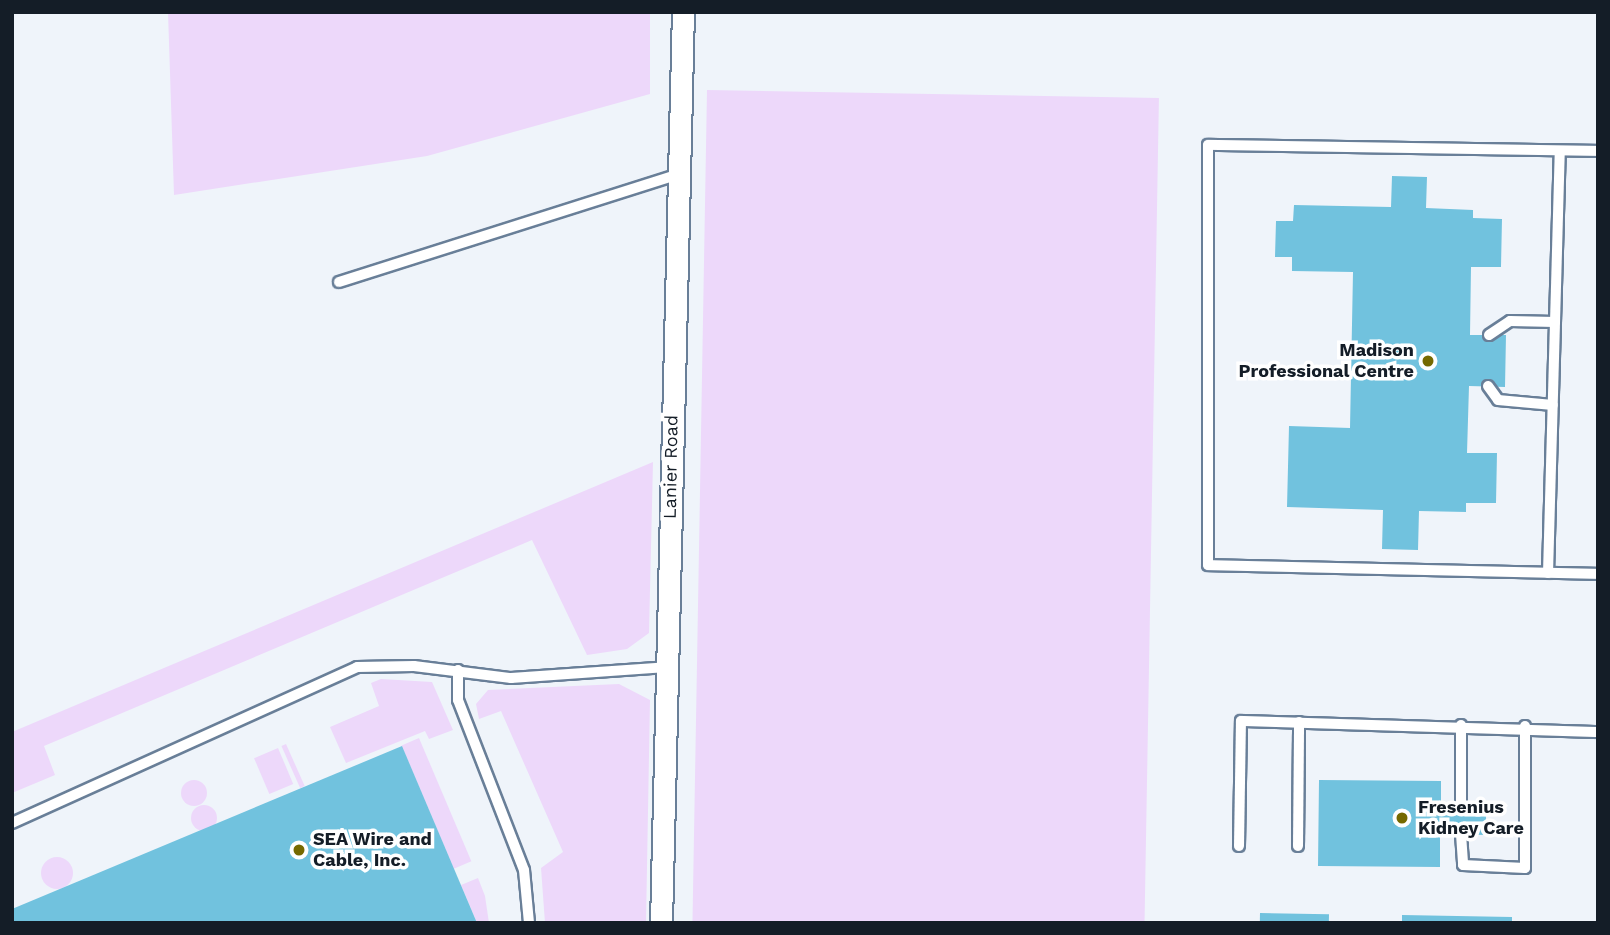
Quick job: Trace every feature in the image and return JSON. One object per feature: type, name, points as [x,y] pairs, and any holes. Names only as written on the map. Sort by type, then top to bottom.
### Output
[{"type":"street","name":"Lanier Road","points":[[661,923],[683,12]]},
{"type":"lane","points":[[1598,151],[1208,145],[1208,565],[1598,574]]},
{"type":"lane","points":[[1548,573],[1560,151]]},
{"type":"lane","points":[[339,282],[678,174]]},
{"type":"lane","points":[[1489,335],[1510,321],[1555,322]]},
{"type":"lane","points":[[1488,386],[1498,400],[1553,405]]},
{"type":"lane","points":[[12,823],[345,671],[378,665],[458,670],[511,678],[667,667]]},
{"type":"lane","points":[[458,670],[458,700],[524,870],[529,923]]},
{"type":"lane","points":[[1239,846],[1241,720],[1525,726],[1598,732]]},
{"type":"lane","points":[[1298,846],[1299,722]]},
{"type":"lane","points":[[1461,725],[1461,802]]},
{"type":"lane","points":[[1461,834],[1463,865],[1525,868],[1525,726]]},
{"type":"shaded area","points":[[168,12],[650,12],[650,94],[427,156],[174,195]]},
{"type":"shaded area","points":[[707,90],[1159,98],[1145,923],[692,923]]},
{"type":"shaded area","points":[[653,462],[649,633],[627,649],[587,655],[532,540],[44,746],[55,775],[12,793],[12,732]]},
{"type":"shaded area","points":[[381,679],[432,682],[453,730],[429,739],[425,731],[346,763],[330,727],[379,706],[371,683]]},
{"type":"shaded area","points":[[619,684],[650,700],[646,923],[545,923],[541,868],[563,852],[501,711],[479,719],[476,704],[488,690]]},
{"type":"shaded area","points":[[419,738],[471,861],[454,869],[402,745]]},
{"type":"shaded area","points":[[286,744],[305,786],[300,788],[281,746]]},
{"type":"shaded area","points":[[278,748],[293,784],[269,794],[254,758]]},
{"type":"shaded area","points":[[194,780],[203,784],[207,793],[203,802],[194,806],[185,802],[181,793],[185,784]]},
{"type":"shaded area","points":[[204,805],[213,809],[217,818],[213,827],[204,831],[195,827],[191,818],[195,809]]},
{"type":"shaded area","points":[[57,857],[68,862],[73,873],[68,884],[57,889],[46,884],[41,873],[46,862]]},
{"type":"shaded area","points":[[478,878],[485,896],[489,923],[477,923],[461,885]]},
{"type":"building","name":"Madison Professional Centre","points":[[1392,176],[1427,177],[1426,208],[1473,210],[1473,218],[1502,219],[1501,267],[1471,267],[1470,335],[1506,335],[1505,387],[1469,386],[1467,453],[1497,453],[1496,503],[1466,503],[1466,512],[1419,511],[1418,550],[1382,549],[1383,510],[1287,507],[1289,426],[1350,428],[1353,272],[1292,271],[1292,257],[1275,257],[1276,221],[1293,221],[1294,205],[1391,207]]},
{"type":"building","name":"SEA Wire and Cable, Inc.","points":[[402,746],[477,923],[12,923],[12,909]]},
{"type":"building","name":"Fresenius Kidney Care","points":[[1319,780],[1441,781],[1441,802],[1486,802],[1486,835],[1440,834],[1440,867],[1318,866]]},
{"type":"building","points":[[1260,913],[1329,914],[1329,923],[1260,923]]},
{"type":"building","points":[[1402,915],[1512,917],[1512,923],[1402,923]]},
{"type":"place","name":"Madison Professional Centre","points":[[1428,361]]},
{"type":"place","name":"Fresenius Kidney Care","points":[[1402,818]]},
{"type":"place","name":"SEA Wire and Cable, Inc.","points":[[299,850]]}]
